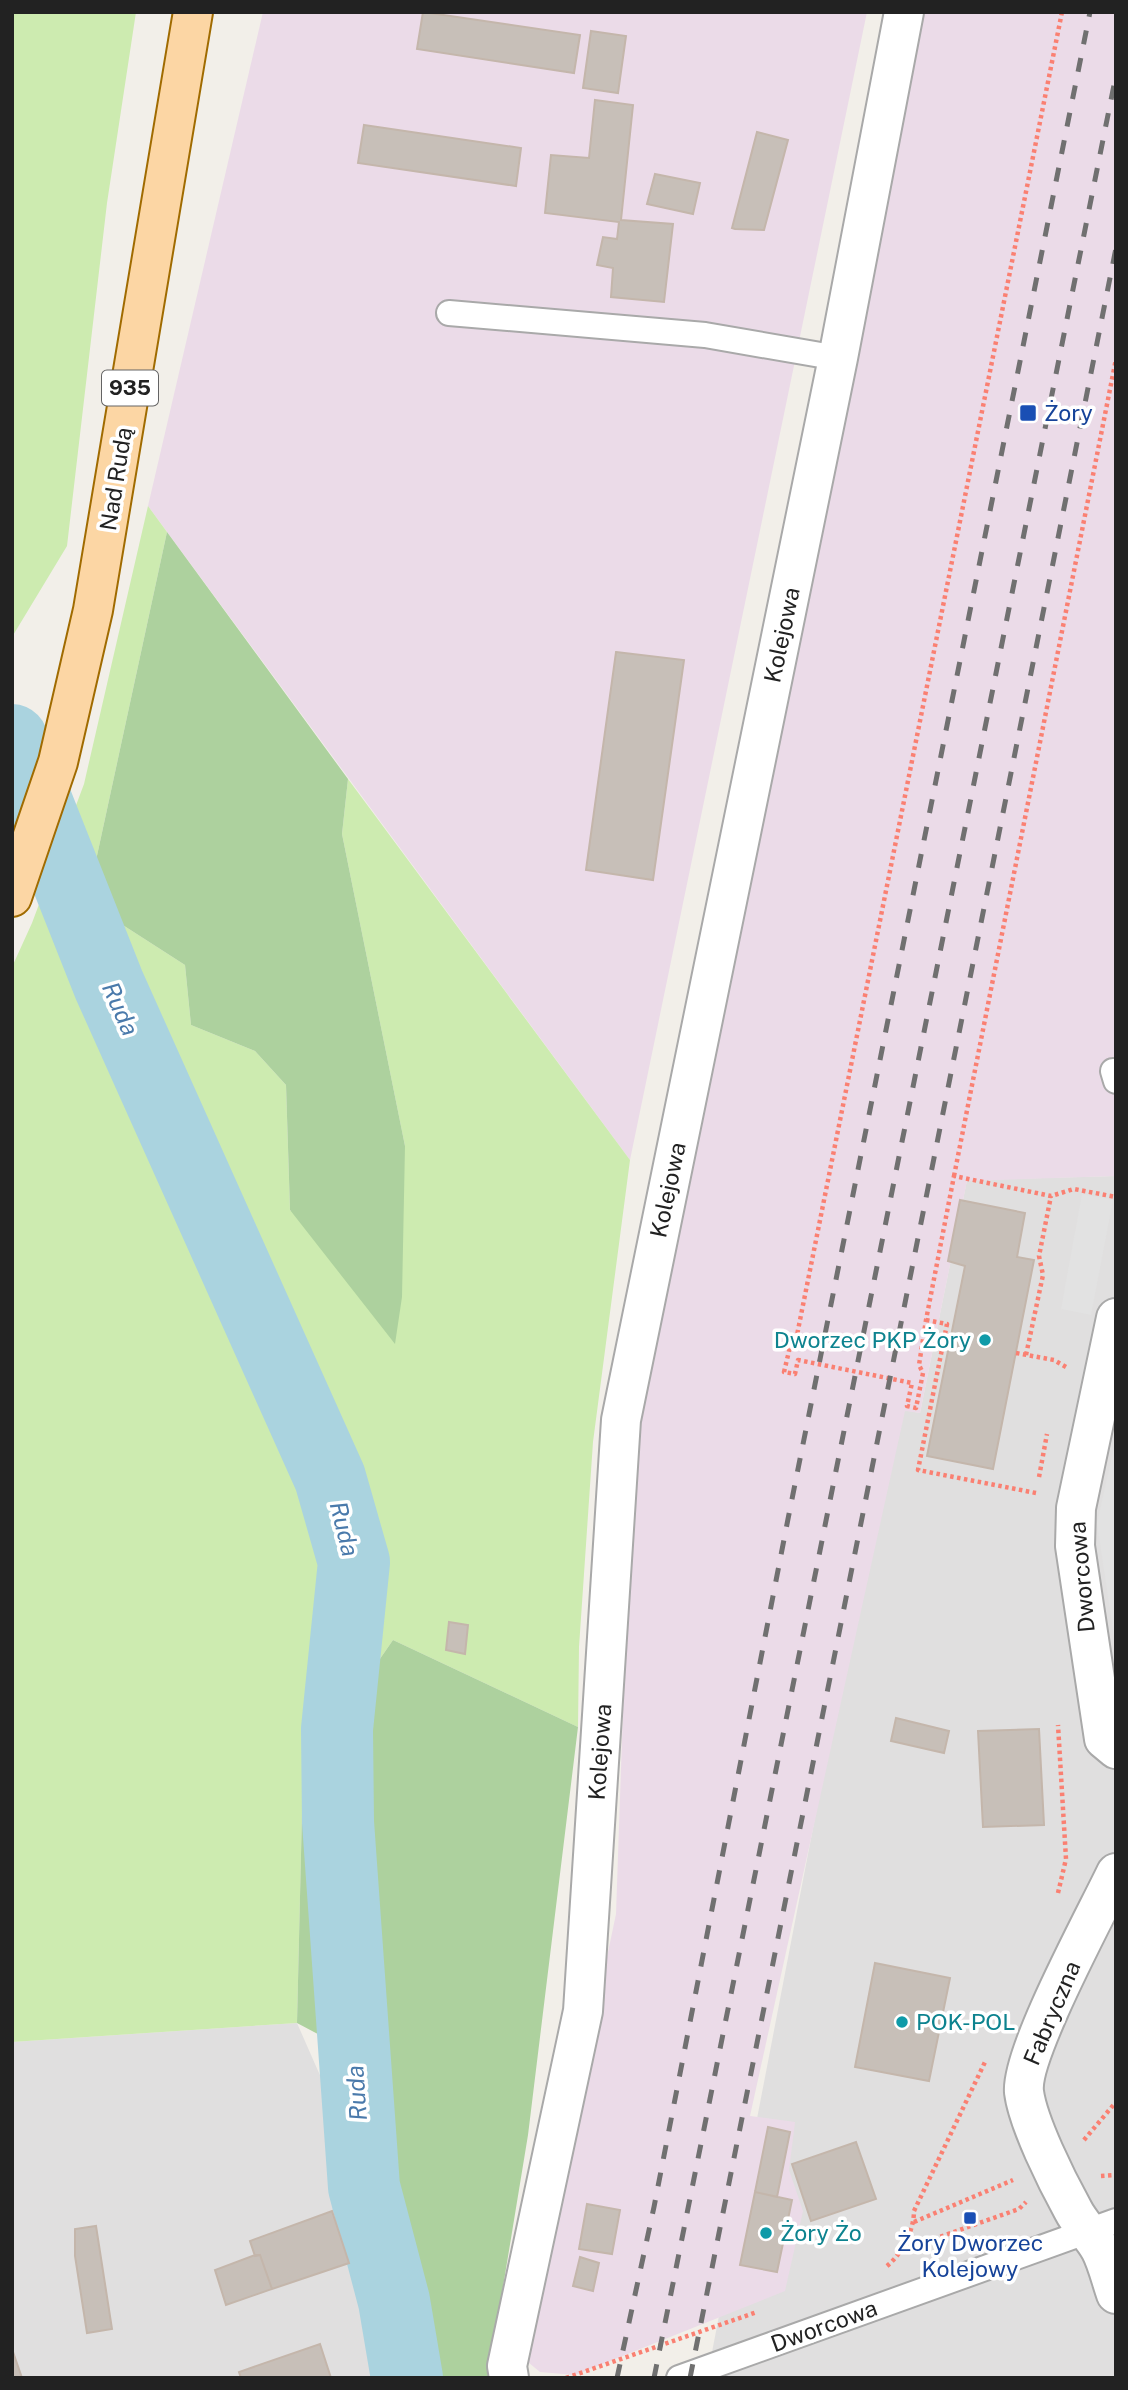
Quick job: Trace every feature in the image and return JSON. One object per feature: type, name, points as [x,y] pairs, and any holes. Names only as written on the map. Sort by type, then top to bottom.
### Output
[{"type":"main road","name":"Nad Rudą","points":[[15,890],[58,762],[104,553],[153,237],[193,12]]},
{"type":"street","name":"Kolejowa","points":[[509,2378],[507,2366],[583,2011],[621,1420],[838,358],[904,12]]},
{"type":"street","name":"Dworcowa","points":[[1116,1318],[1087,1368],[1075,1546],[1104,1739],[1116,1749]]},
{"type":"street","name":"Fabryczna","points":[[1116,1872],[1104,1929],[1030,2057],[1024,2090],[1029,2111],[1073,2211],[1102,2226],[1101,2250],[1116,2294]]},
{"type":"lane","points":[[449,313],[705,335],[838,358]]},
{"type":"lane","name":"Dworcowa","points":[[679,2378],[1102,2226]]},
{"type":"path","points":[[1062,12],[796,1340],[790,1348],[785,1372],[795,1374],[798,1360],[912,1383],[907,1406],[916,1408],[923,1373],[919,1364],[926,1320],[1116,359]]},
{"type":"path","points":[[954,1176],[1051,1196],[1074,1189],[1116,1198]]},
{"type":"path","points":[[1026,1355],[1043,1275],[1039,1256],[1051,1196]]},
{"type":"path","points":[[926,1320],[954,1326]]},
{"type":"path","points":[[947,1324],[918,1471],[1036,1493]]},
{"type":"path","points":[[1016,1353],[1087,1368]]},
{"type":"path","points":[[1061,1377],[1087,1368]]},
{"type":"path","points":[[1035,1506],[1049,1425]]},
{"type":"path","points":[[1056,1905],[1066,1859],[1058,1719]]},
{"type":"path","points":[[877,2271],[898,2256],[914,2222],[914,2211],[972,2083],[986,2060]]},
{"type":"path","points":[[1080,2143],[1116,2102]]},
{"type":"path","points":[[914,2222],[1023,2176]]},
{"type":"path","points":[[907,2238],[916,2242],[931,2240],[1019,2209],[1028,2200],[1028,2193]]},
{"type":"path","points":[[566,2378],[764,2309]]},
{"type":"shaded area","points":[[263,12],[867,12],[630,1160],[148,506]]},
{"type":"shaded area","points":[[919,12],[1116,12],[1116,1176],[967,1181],[920,1413],[905,1411],[750,2116],[795,2122],[789,2170],[803,2211],[785,2291],[575,2375],[540,2372],[523,2358],[616,1914],[633,1419]]},
{"type":"shaded area","points":[[1116,1176],[1116,2378],[707,2378],[894,1408],[920,1413],[967,1180]]},
{"type":"shaded area","points":[[1082,1194],[1113,1200],[1091,1315],[1061,1309]]},
{"type":"shaded area","points":[[1116,1439],[1116,1650],[1097,1523]]},
{"type":"shaded area","points":[[297,2023],[337,2114],[387,2378],[12,2378],[12,2042]]},
{"type":"green space","points":[[12,12],[136,12],[107,203],[67,546],[12,637]]},
{"type":"green space","points":[[148,506],[167,532],[87,902],[185,965],[191,1025],[255,1051],[286,1085],[290,1211],[405,1146],[342,834],[348,779],[630,1160],[593,1442],[579,1647],[578,1727],[393,1640],[303,1770],[297,2023],[12,2042],[12,967],[32,923],[84,784]]},
{"type":"green space","points":[[167,532],[348,779],[342,834],[405,1146],[402,1297],[395,1344],[290,1210],[286,1085],[255,1051],[191,1025],[185,965],[87,902]]},
{"type":"green space","points":[[393,1640],[578,1727],[528,2135],[488,2378],[424,2378],[385,2199],[382,2068],[297,2023],[303,1770]]},
{"type":"building","points":[[423,12],[580,35],[574,73],[417,49]]},
{"type":"building","points":[[591,31],[626,36],[618,93],[583,88]]},
{"type":"building","points":[[595,100],[633,105],[621,220],[673,224],[664,302],[611,297],[613,268],[597,265],[603,237],[617,239],[619,222],[545,213],[551,155],[589,158]]},
{"type":"building","points":[[364,125],[521,148],[516,186],[358,163]]},
{"type":"building","points":[[757,132],[788,140],[764,230],[735,229],[732,228]]},
{"type":"building","points":[[655,174],[700,183],[693,214],[647,204]]},
{"type":"building","points":[[616,652],[684,660],[653,880],[586,870]]},
{"type":"building","name":"Dworzec PKP Żory","points":[[960,1200],[1025,1213],[1017,1257],[1034,1260],[993,1469],[927,1456],[965,1266],[948,1261]]},
{"type":"building","points":[[449,1622],[468,1625],[465,1654],[446,1650]]},
{"type":"building","points":[[896,1718],[949,1731],[944,1753],[891,1741]]},
{"type":"building","points":[[1039,1729],[1044,1825],[983,1827],[978,1731]]},
{"type":"building","name":"POK-POL","points":[[875,1963],[950,1978],[929,2081],[855,2067]]},
{"type":"building","points":[[768,2127],[790,2132],[777,2197],[755,2192]]},
{"type":"building","points":[[856,2142],[876,2199],[811,2221],[792,2164]]},
{"type":"building","name":"Żory Żo","points":[[755,2192],[792,2200],[777,2272],[740,2265]]},
{"type":"building","points":[[587,2204],[620,2210],[612,2254],[579,2249]]},
{"type":"building","points":[[332,2211],[349,2263],[272,2289],[260,2255],[255,2256],[250,2241]]},
{"type":"building","points":[[96,2226],[112,2329],[87,2333],[75,2256],[75,2229]]},
{"type":"building","points":[[260,2255],[272,2289],[226,2305],[215,2270]]},
{"type":"building","points":[[580,2257],[599,2263],[593,2291],[573,2286]]},
{"type":"building","points":[[320,2344],[331,2378],[241,2378],[239,2372]]},
{"type":"building","points":[[12,2349],[22,2378],[12,2378]]},
{"type":"waterway","name":"Ruda","points":[[12,740],[109,985],[330,1478],[354,1562],[337,1729],[338,1822],[364,2187],[394,2301],[407,2378]]},
{"type":"railway","points":[[617,2378],[654,2207],[788,1519],[1090,12]]},
{"type":"railway","points":[[654,2378],[1116,75]]},
{"type":"railway","points":[[690,2378],[1116,248]]},
{"type":"place","name":"Żory","points":[[1028,413]]},
{"type":"place","name":"Dworzec PKP Żory","points":[[985,1340]]},
{"type":"place","name":"POK-POL","points":[[902,2022]]},
{"type":"place","name":"Żory Dworzec Kolejowy","points":[[970,2218]]},
{"type":"place","name":"Żory Żo","points":[[766,2233]]}]
